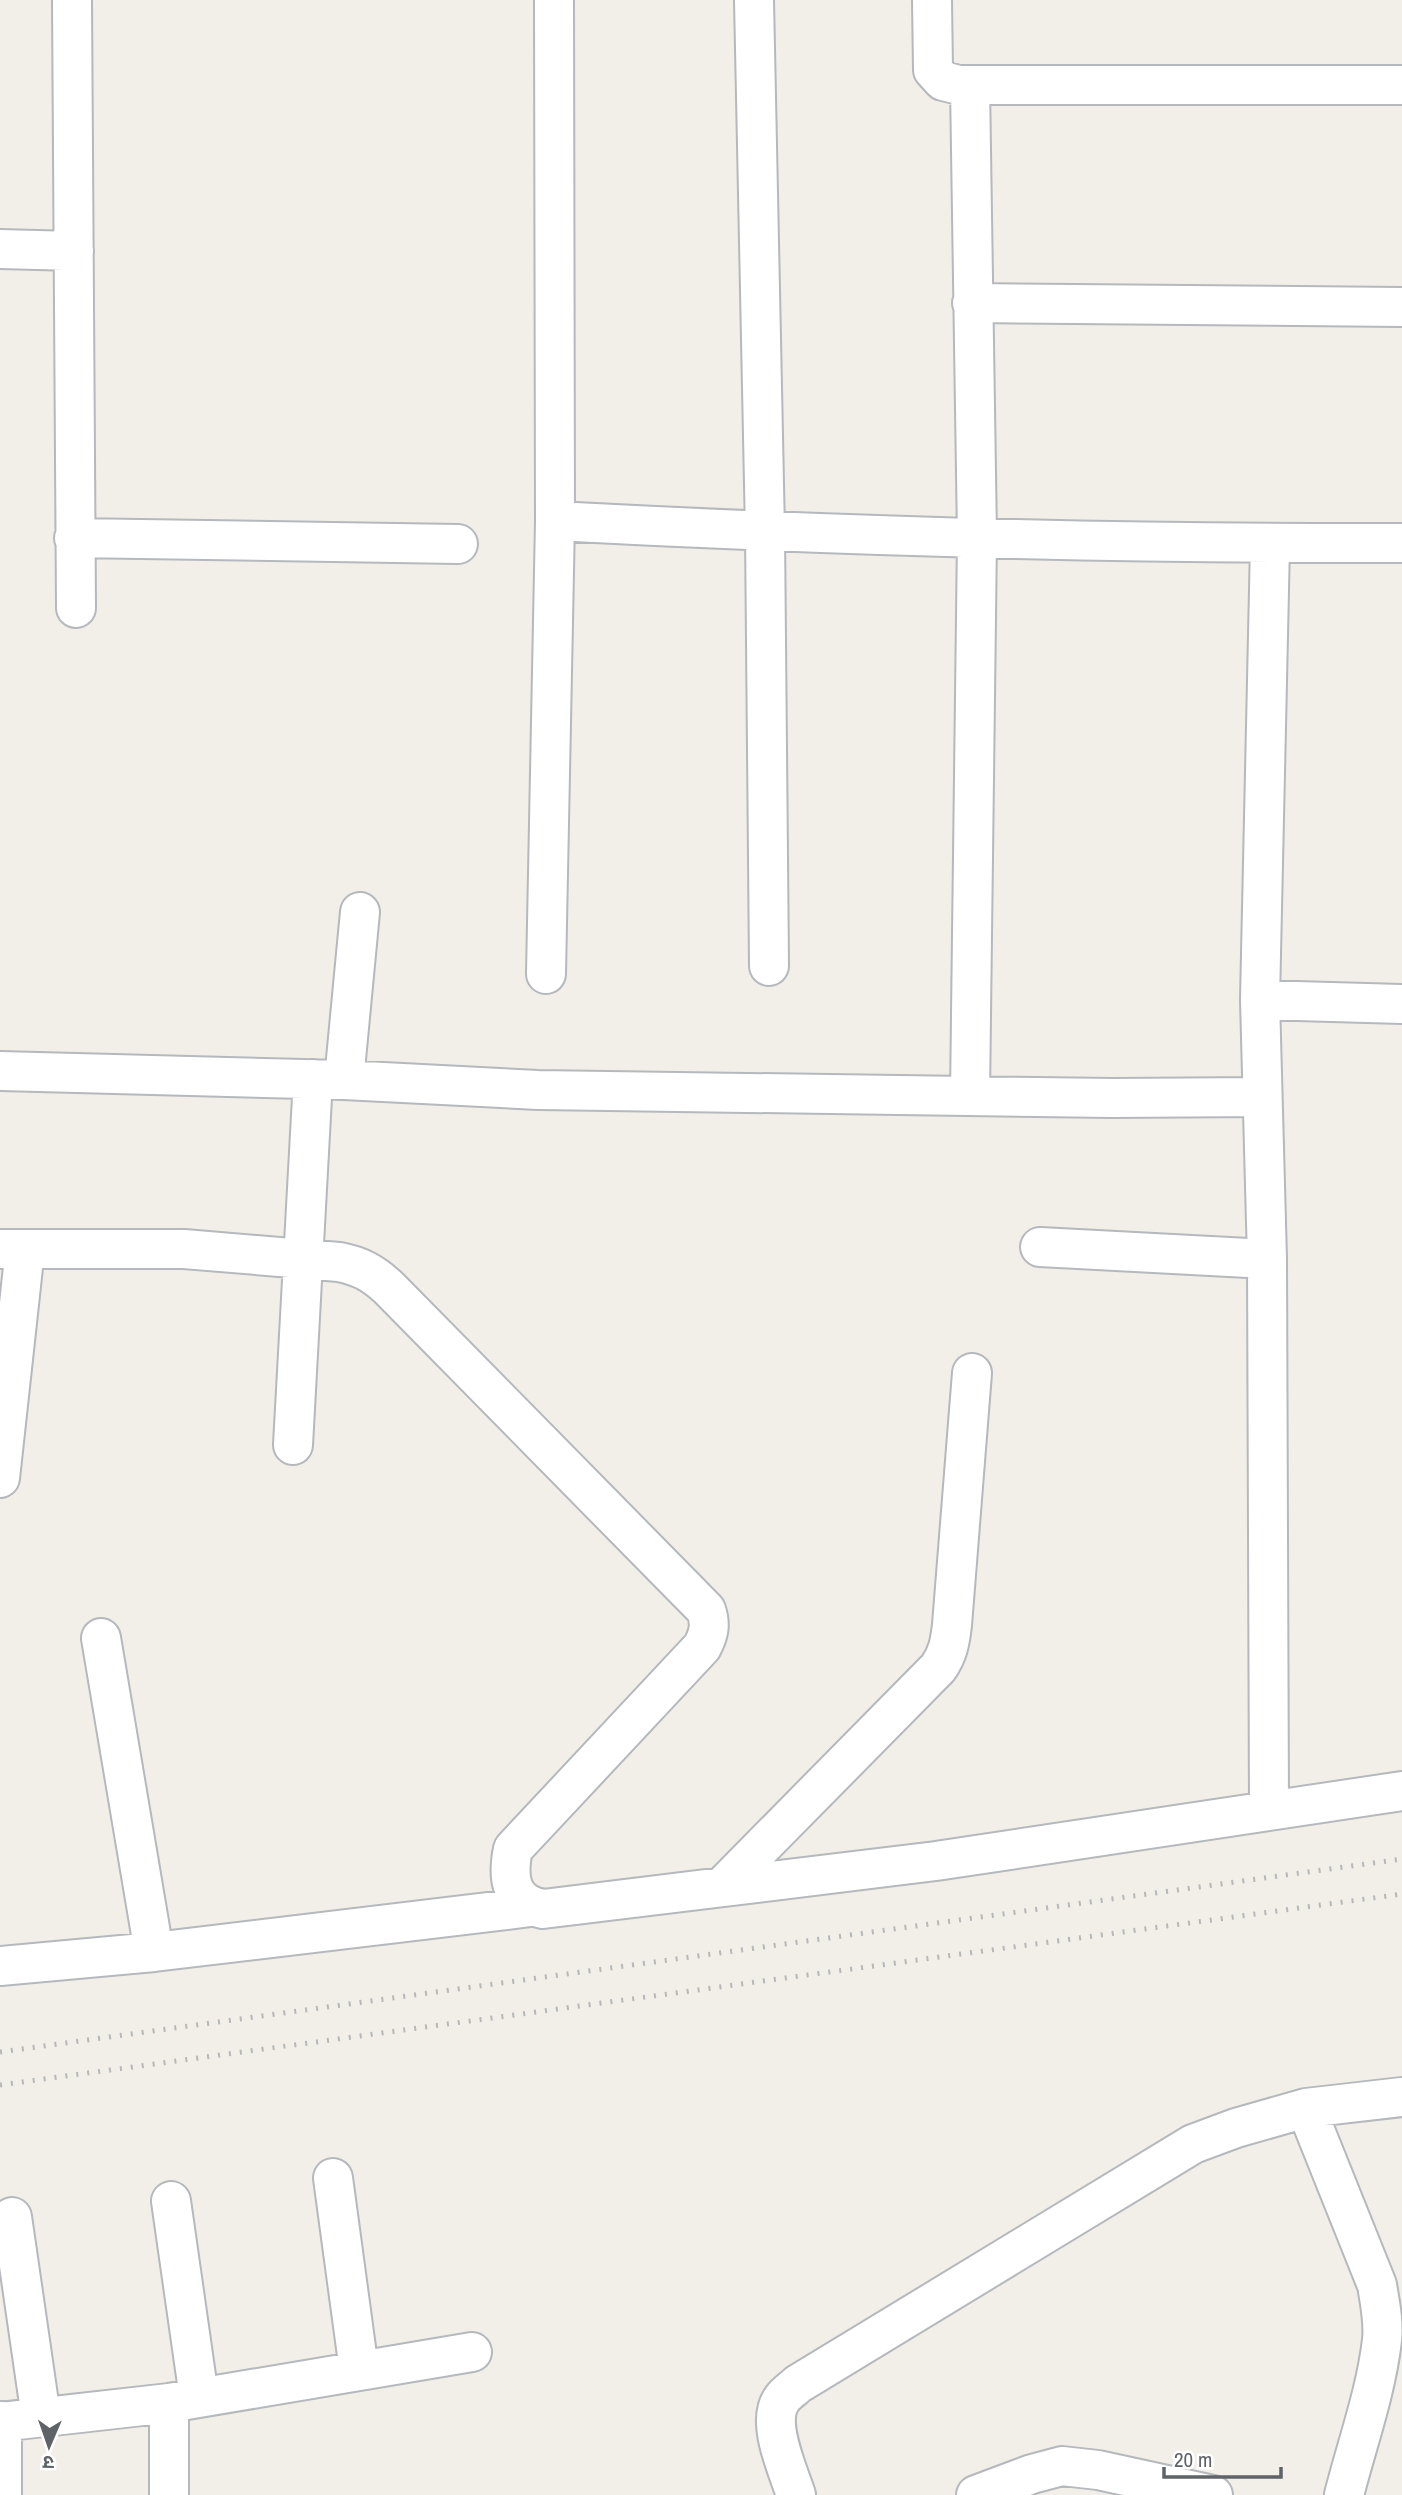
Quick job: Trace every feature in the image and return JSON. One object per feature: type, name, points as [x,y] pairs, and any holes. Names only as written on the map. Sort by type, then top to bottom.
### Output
[{"type":"street","points":[[72,0],[76,608]]},
{"type":"street","points":[[547,974],[555,521],[554,0]]},
{"type":"street","points":[[754,0],[765,532],[769,966]]},
{"type":"street","points":[[932,0],[933,70],[943,81],[970,85],[1402,85]]},
{"type":"street","points":[[970,85],[976,537],[970,1096]]},
{"type":"street","points":[[0,249],[74,251]]},
{"type":"street","points":[[972,303],[1402,307]]},
{"type":"street","points":[[555,521],[765,532],[1270,544],[1402,543]]},
{"type":"street","points":[[74,538],[458,544]]},
{"type":"street","points":[[1269,1810],[1267,1259],[1260,1000],[1270,544]]},
{"type":"street","points":[[293,1445],[303,1260],[329,1080],[360,912]]},
{"type":"street","points":[[1260,1000],[1402,1004]]},
{"type":"street","points":[[0,1072],[329,1080],[538,1090],[1261,1097]]},
{"type":"street","points":[[1040,1247],[1267,1259]]},
{"type":"street","points":[[0,1478],[13,1249],[184,1249],[339,1262],[359,1266],[374,1275],[706,1610],[710,1621],[708,1636],[702,1647],[513,1849],[509,1869],[513,1888],[519,1898],[531,1907]]},
{"type":"street","points":[[722,1887],[945,1657],[952,1625],[972,1373]]},
{"type":"street","points":[[101,1638],[154,1952]]},
{"type":"street","points":[[0,1966],[154,1952],[722,1887],[936,1860],[1402,1791]]},
{"type":"street","points":[[796,2495],[777,2436],[776,2417],[781,2400],[798,2384],[1193,2144],[1236,2128],[1306,2108],[1402,2097]]},
{"type":"street","points":[[1306,2108],[1377,2286],[1392,2313],[1382,2338],[1376,2372],[1344,2495]]},
{"type":"street","points":[[332,2178],[359,2370]]},
{"type":"street","points":[[169,2495],[184,2400],[171,2201]]},
{"type":"street","points":[[12,2217],[41,2417]]},
{"type":"street","points":[[2,2495],[1,2422],[184,2400],[472,2352]]},
{"type":"street","points":[[976,2495],[1062,2466],[1097,2470],[1213,2495]]},
{"type":"railway","points":[[0,2052],[1402,1859]]},
{"type":"railway","points":[[0,2085],[1402,1894]]}]
